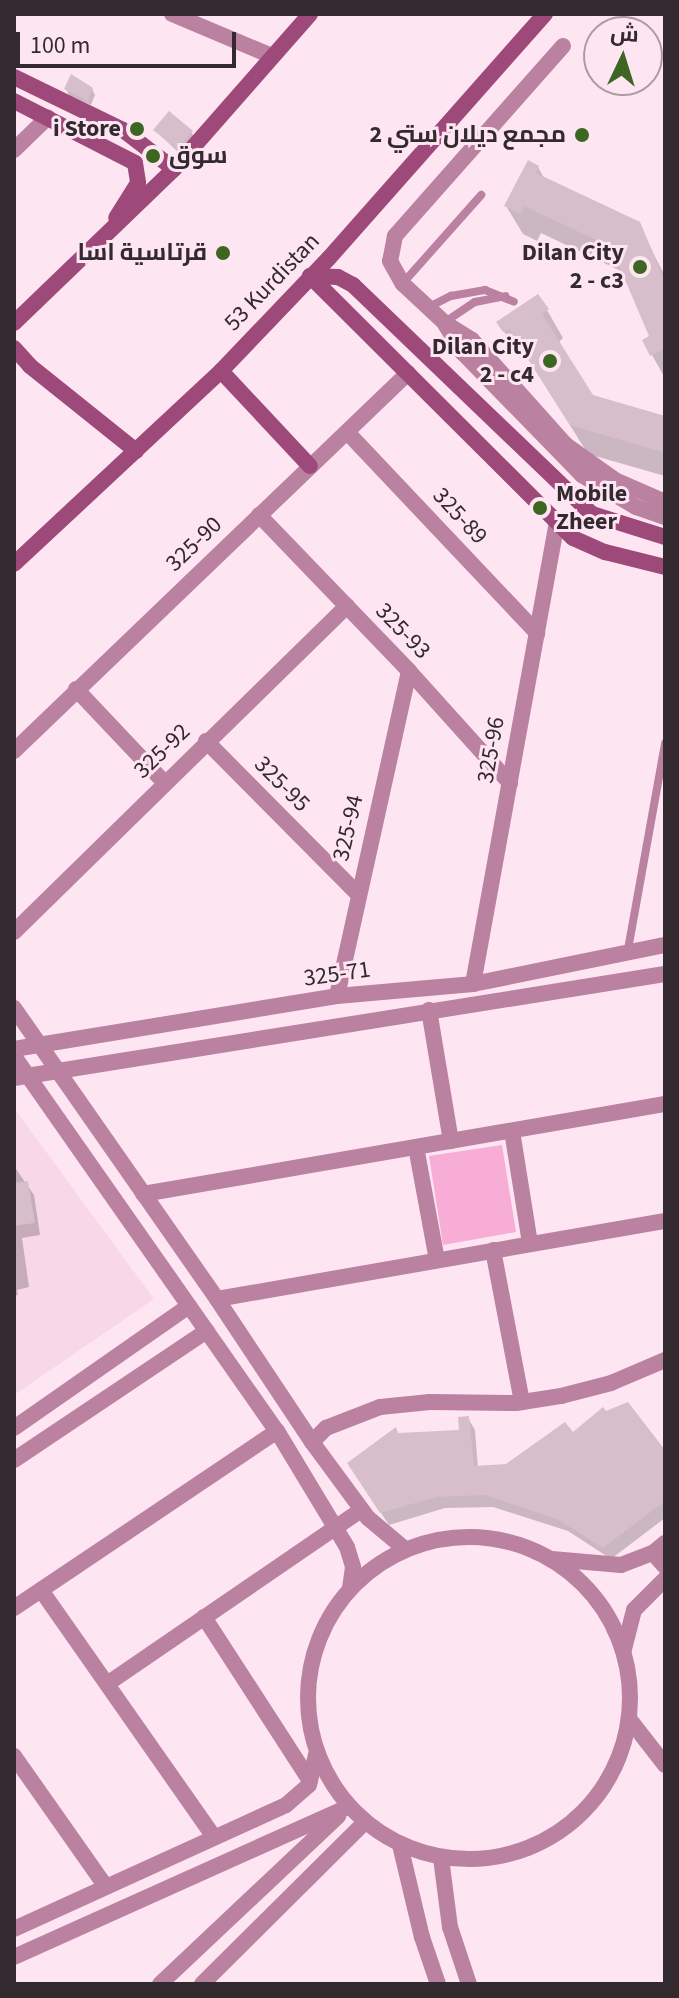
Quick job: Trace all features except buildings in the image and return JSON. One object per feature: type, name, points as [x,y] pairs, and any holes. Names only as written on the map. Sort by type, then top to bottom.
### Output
[{"type":"main road","points":[[14,323],[174,169],[310,14]]},
{"type":"main road","name":"53 Kurdistan","points":[[14,564],[221,371],[545,14]]},
{"type":"main road","points":[[14,77],[123,130],[174,169]]},
{"type":"main road","points":[[14,101],[110,147],[135,163],[139,178],[113,229]]},
{"type":"main road","points":[[110,147],[121,142],[123,130]]},
{"type":"main road","points":[[310,276],[573,538],[605,552],[665,567]]},
{"type":"main road","points":[[310,276],[338,277],[353,285],[592,514],[665,537]]},
{"type":"main road","points":[[14,348],[30,366],[136,451]]},
{"type":"main road","points":[[221,371],[310,466]]},
{"type":"street","points":[[172,14],[272,56]]},
{"type":"street","points":[[563,46],[395,236],[390,261],[403,284],[445,323],[472,340],[566,445],[615,480],[665,502]]},
{"type":"street","points":[[14,150],[48,117]]},
{"type":"street","points":[[445,323],[462,352],[582,475],[622,500],[665,517]]},
{"type":"street","name":"325-90","points":[[14,751],[408,373]]},
{"type":"street","name":"325-89","points":[[347,432],[537,633]]},
{"type":"street","name":"325-93","points":[[259,515],[409,671],[510,783]]},
{"type":"street","name":"325-96","points":[[473,984],[557,524]]},
{"type":"street","name":"325-92","points":[[14,932],[347,606]]},
{"type":"street","name":"325-94","points":[[337,996],[409,671]]},
{"type":"street","points":[[76,689],[164,782]]},
{"type":"street","name":"325-95","points":[[206,741],[358,894]]},
{"type":"street","name":"325-71","points":[[14,1049],[337,996],[473,984],[626,956],[665,945]]},
{"type":"street","name":"325-71","points":[[21,1077],[665,974]]},
{"type":"street","points":[[14,1008],[361,1510],[405,1549]]},
{"type":"street","points":[[429,1010],[451,1141]]},
{"type":"street","points":[[14,1056],[21,1077],[277,1431],[335,1527],[353,1567],[350,1588]]},
{"type":"street","points":[[143,1194],[665,1104]]},
{"type":"street","points":[[512,1131],[530,1243]]},
{"type":"street","points":[[416,1147],[437,1260]]},
{"type":"street","points":[[217,1299],[665,1221]]},
{"type":"street","points":[[493,1250],[522,1402]]},
{"type":"street","points":[[14,1428],[189,1306]]},
{"type":"street","points":[[14,1460],[207,1331]]},
{"type":"street","points":[[312,1442],[326,1428],[380,1407],[430,1402],[522,1402],[611,1383],[665,1360]]},
{"type":"street","points":[[14,1608],[277,1431]]},
{"type":"street","points":[[107,1684],[361,1510]]},
{"type":"street","points":[[552,1559],[591,1593],[608,1613],[624,1649],[631,1684],[630,1720],[615,1770],[585,1812],[543,1843],[493,1859],[441,1858],[400,1845],[348,1807],[324,1772],[316,1752],[307,1709],[310,1665],[325,1624],[350,1588],[376,1566],[405,1549],[454,1537],[505,1540],[552,1559],[621,1565],[659,1548],[665,1567]]},
{"type":"street","points":[[624,1649],[634,1610],[665,1579]]},
{"type":"street","points":[[41,1590],[214,1837]]},
{"type":"street","points":[[204,1617],[310,1781]]},
{"type":"street","points":[[630,1720],[665,1765]]},
{"type":"street","points":[[14,1929],[286,1805],[310,1781],[316,1752]]},
{"type":"street","points":[[14,1756],[106,1887]]},
{"type":"street","points":[[14,1957],[348,1807]]},
{"type":"street","points":[[160,1984],[348,1807]]},
{"type":"street","points":[[202,1984],[365,1822]]},
{"type":"street","points":[[400,1845],[422,1937],[438,1984]]},
{"type":"street","points":[[441,1858],[450,1927],[469,1984]]},
{"type":"street","points":[[422,1937],[450,1927]]},
{"type":"lane","points":[[403,284],[481,195]]},
{"type":"lane","points":[[428,307],[451,296],[485,290],[510,299],[475,302],[445,323]]},
{"type":"lane","points":[[626,956],[665,743]]},
{"type":"shaded area","points":[[14,1108],[154,1299],[14,1395]]},
{"type":"shaded area","points":[[502,1145],[516,1232],[443,1245],[429,1156]]},
{"type":"place","name":"i Store","points":[[137,129]]},
{"type":"place","name":"مجمع ديلان ستي 2","points":[[582,135]]},
{"type":"place","name":"سوق","points":[[153,156]]},
{"type":"place","name":"قرتاسیة اسا","points":[[223,253]]},
{"type":"place","name":"Dilan City 2 - c3","points":[[640,267]]},
{"type":"place","name":"Dilan City 2 - c4","points":[[550,361]]},
{"type":"place","name":"Mobile Zheer","points":[[540,508]]}]
